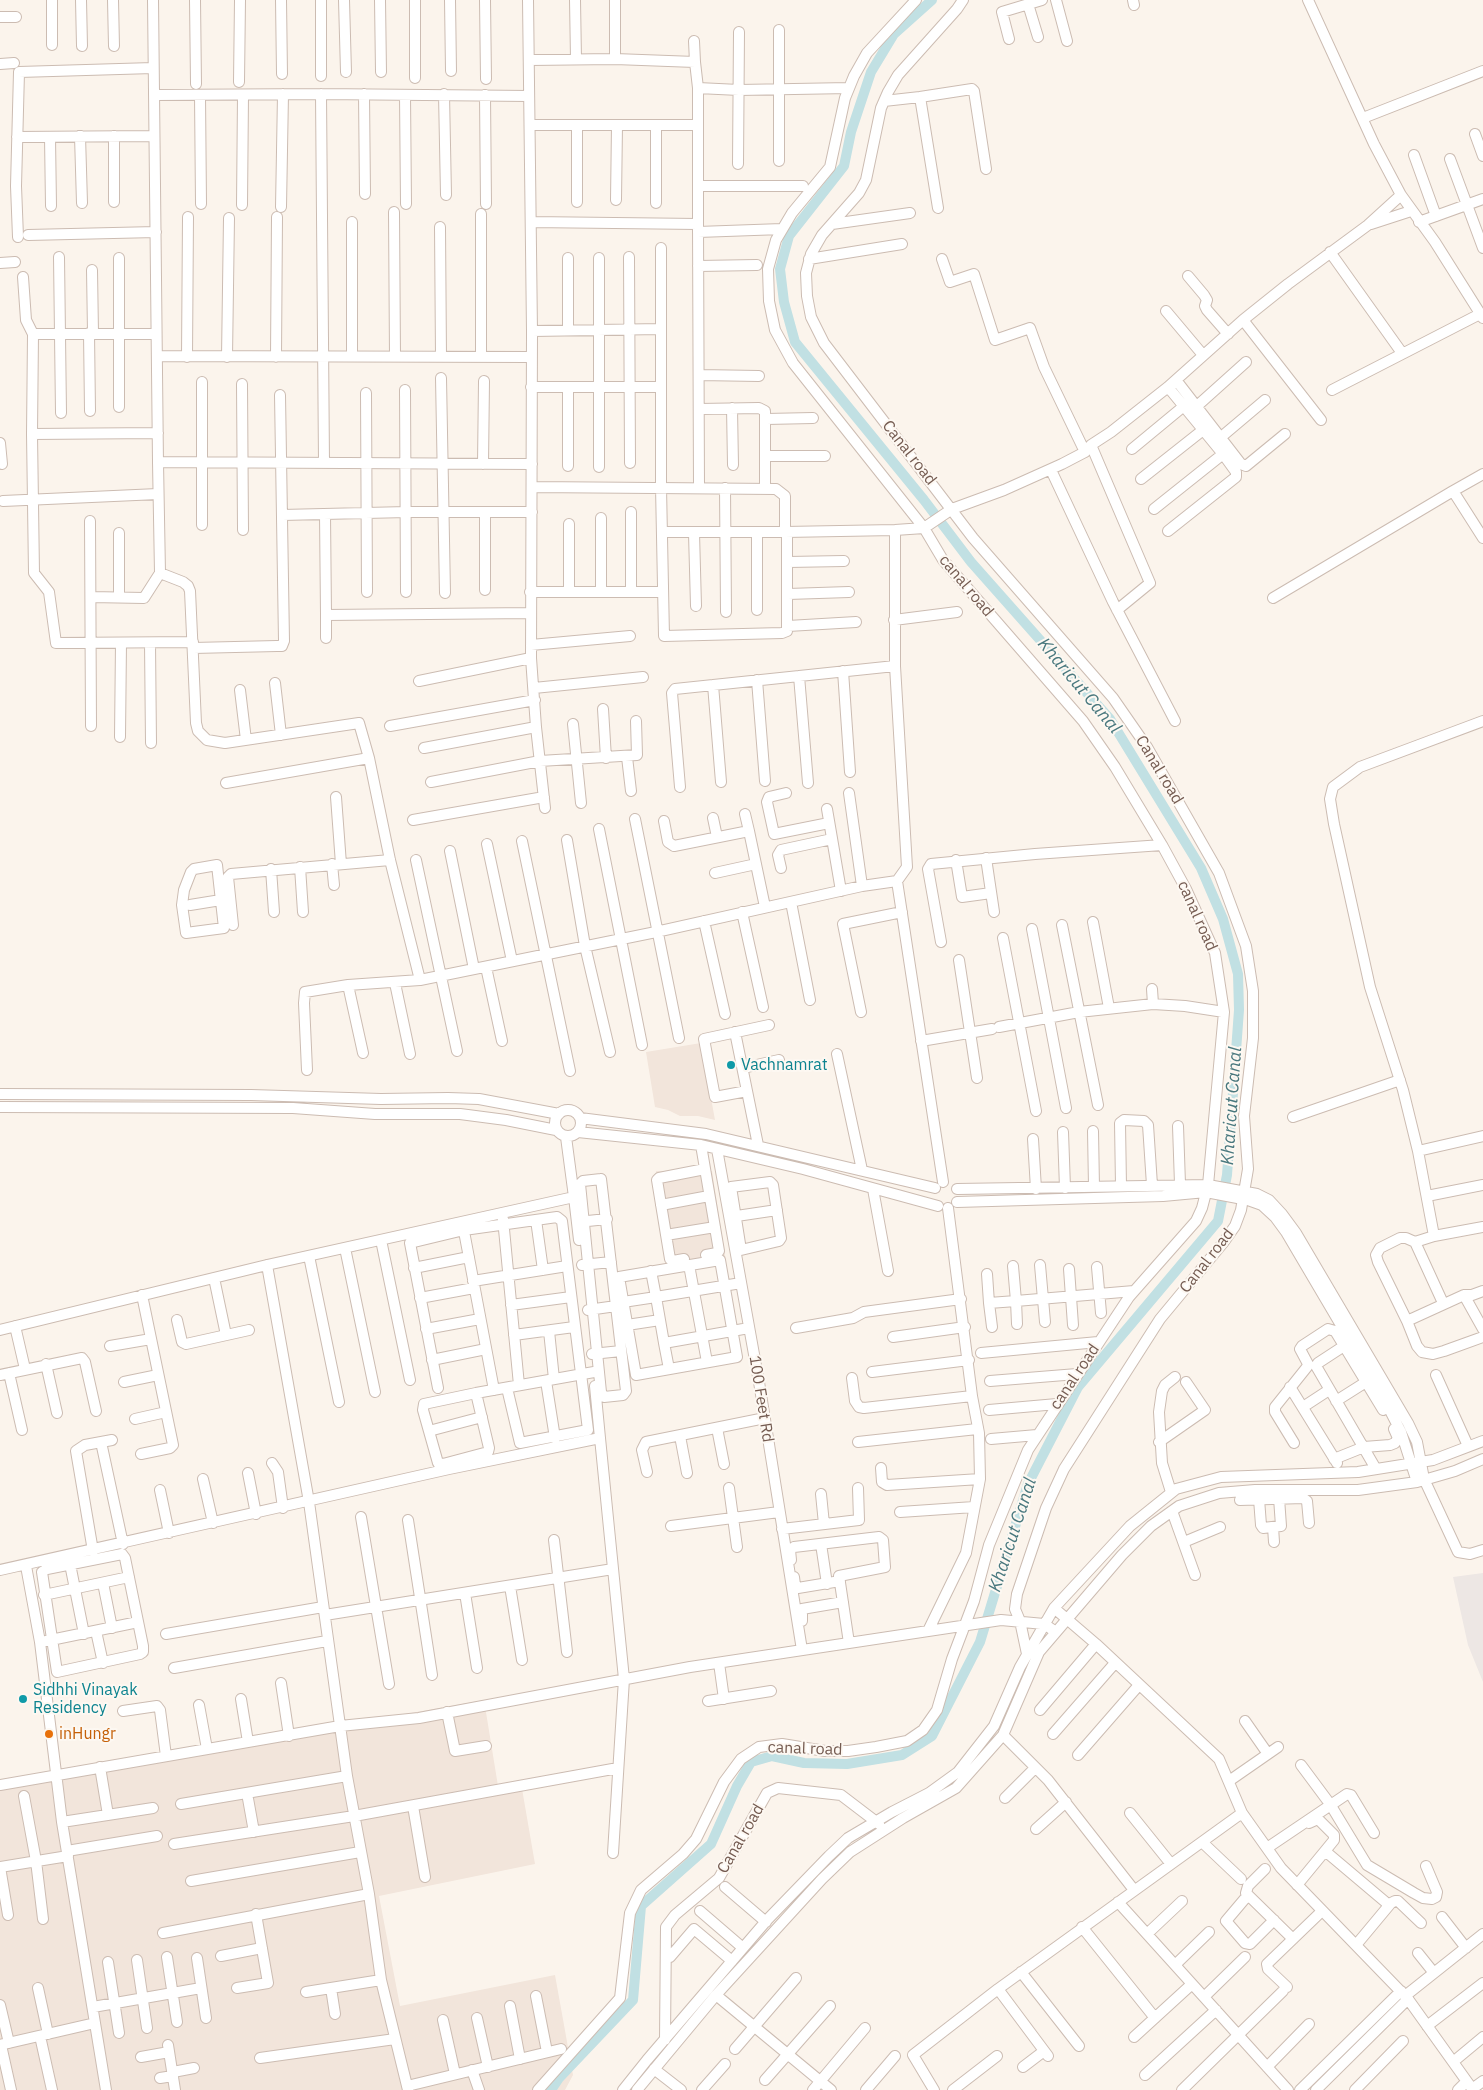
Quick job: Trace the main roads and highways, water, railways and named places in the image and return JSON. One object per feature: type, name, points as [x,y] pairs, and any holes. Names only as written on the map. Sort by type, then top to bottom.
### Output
[{"type":"waterway","name":"Kharicut Canal","points":[[551,2090],[559,2078],[633,2000],[641,1906],[711,1844],[737,1786],[751,1762],[772,1756],[804,1763],[847,1764],[902,1755],[932,1736],[980,1642],[1028,1484],[1078,1387],[1218,1221],[1227,1175],[1239,1010],[1238,974],[1223,919],[1201,868],[1110,719],[971,562],[924,500],[795,342],[784,302],[780,269],[789,236],[844,166],[851,132],[871,72],[894,34],[932,0]]},
{"type":"place","name":"Vachnamrat","points":[[731,1065]]},
{"type":"place","name":"Sidhhi Vinayak Residency","points":[[23,1699]]},
{"type":"place","name":"inHungr","points":[[49,1734]]}]
